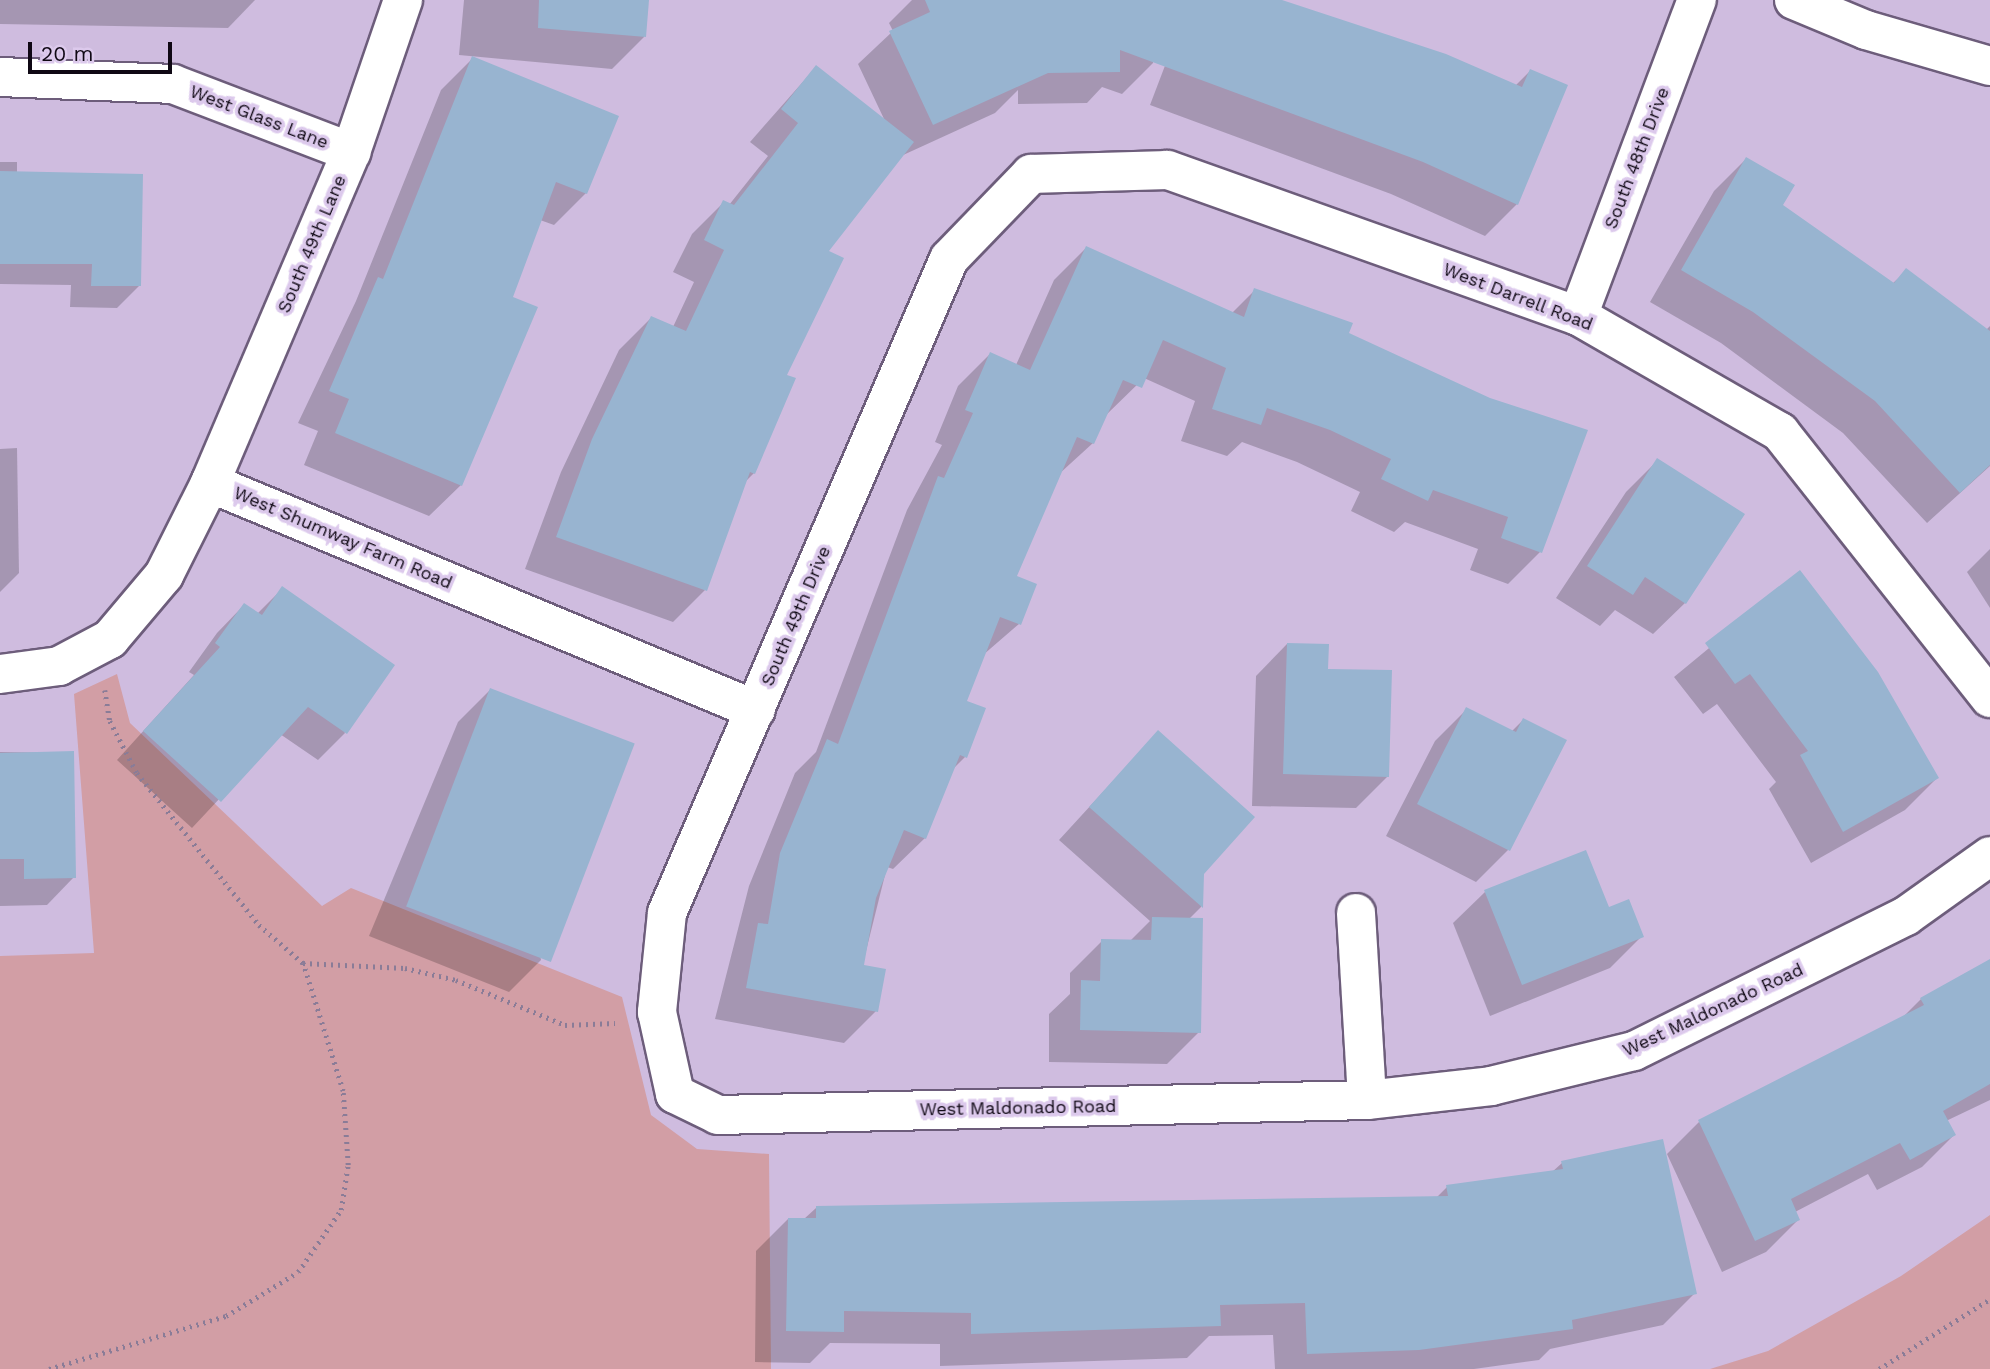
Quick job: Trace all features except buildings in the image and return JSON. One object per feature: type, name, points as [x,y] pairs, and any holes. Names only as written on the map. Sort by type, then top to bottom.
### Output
[{"type":"street","name":"South 49th Lane","points":[[210,483],[351,152],[403,0]]},
{"type":"street","name":"South 48th Drive","points":[[1578,316],[1697,0]]},
{"type":"street","points":[[1794,0],[1866,30],[1990,66]]},
{"type":"street","name":"West Glass Lane","points":[[0,78],[173,84],[351,152]]},
{"type":"street","name":"West Darrell Road","points":[[1031,174],[1167,170],[1578,316],[1780,432],[1990,698]]},
{"type":"street","name":"South 49th Drive","points":[[675,1094],[657,1012],[667,913],[757,710],[949,259],[1031,174]]},
{"type":"street","name":"West Shumway Farm Road","points":[[0,674],[59,666],[110,639],[164,575],[210,483],[757,710]]},
{"type":"street","name":"West Maldonado Road","points":[[675,1094],[718,1115],[1367,1100],[1491,1086],[1634,1051],[1906,916],[1990,856]]},
{"type":"street","points":[[1356,913],[1367,1100]]},
{"type":"path","points":[[49,1369],[226,1316],[298,1272],[341,1210],[348,1165],[342,1091],[303,963],[259,925],[137,773],[110,721],[103,677],[88,651]]},
{"type":"path","points":[[303,963],[405,968],[456,981],[565,1025],[601,1028],[657,1012]]},
{"type":"path","points":[[1879,1369],[1990,1299]]},
{"type":"shaded area","points":[[117,674],[130,723],[322,906],[351,888],[622,997],[651,1115],[697,1149],[769,1154],[771,1369],[0,1369],[0,956],[94,953],[74,694]]},
{"type":"shaded area","points":[[1990,1215],[1990,1369],[1710,1369],[1768,1351],[1901,1276]]}]
